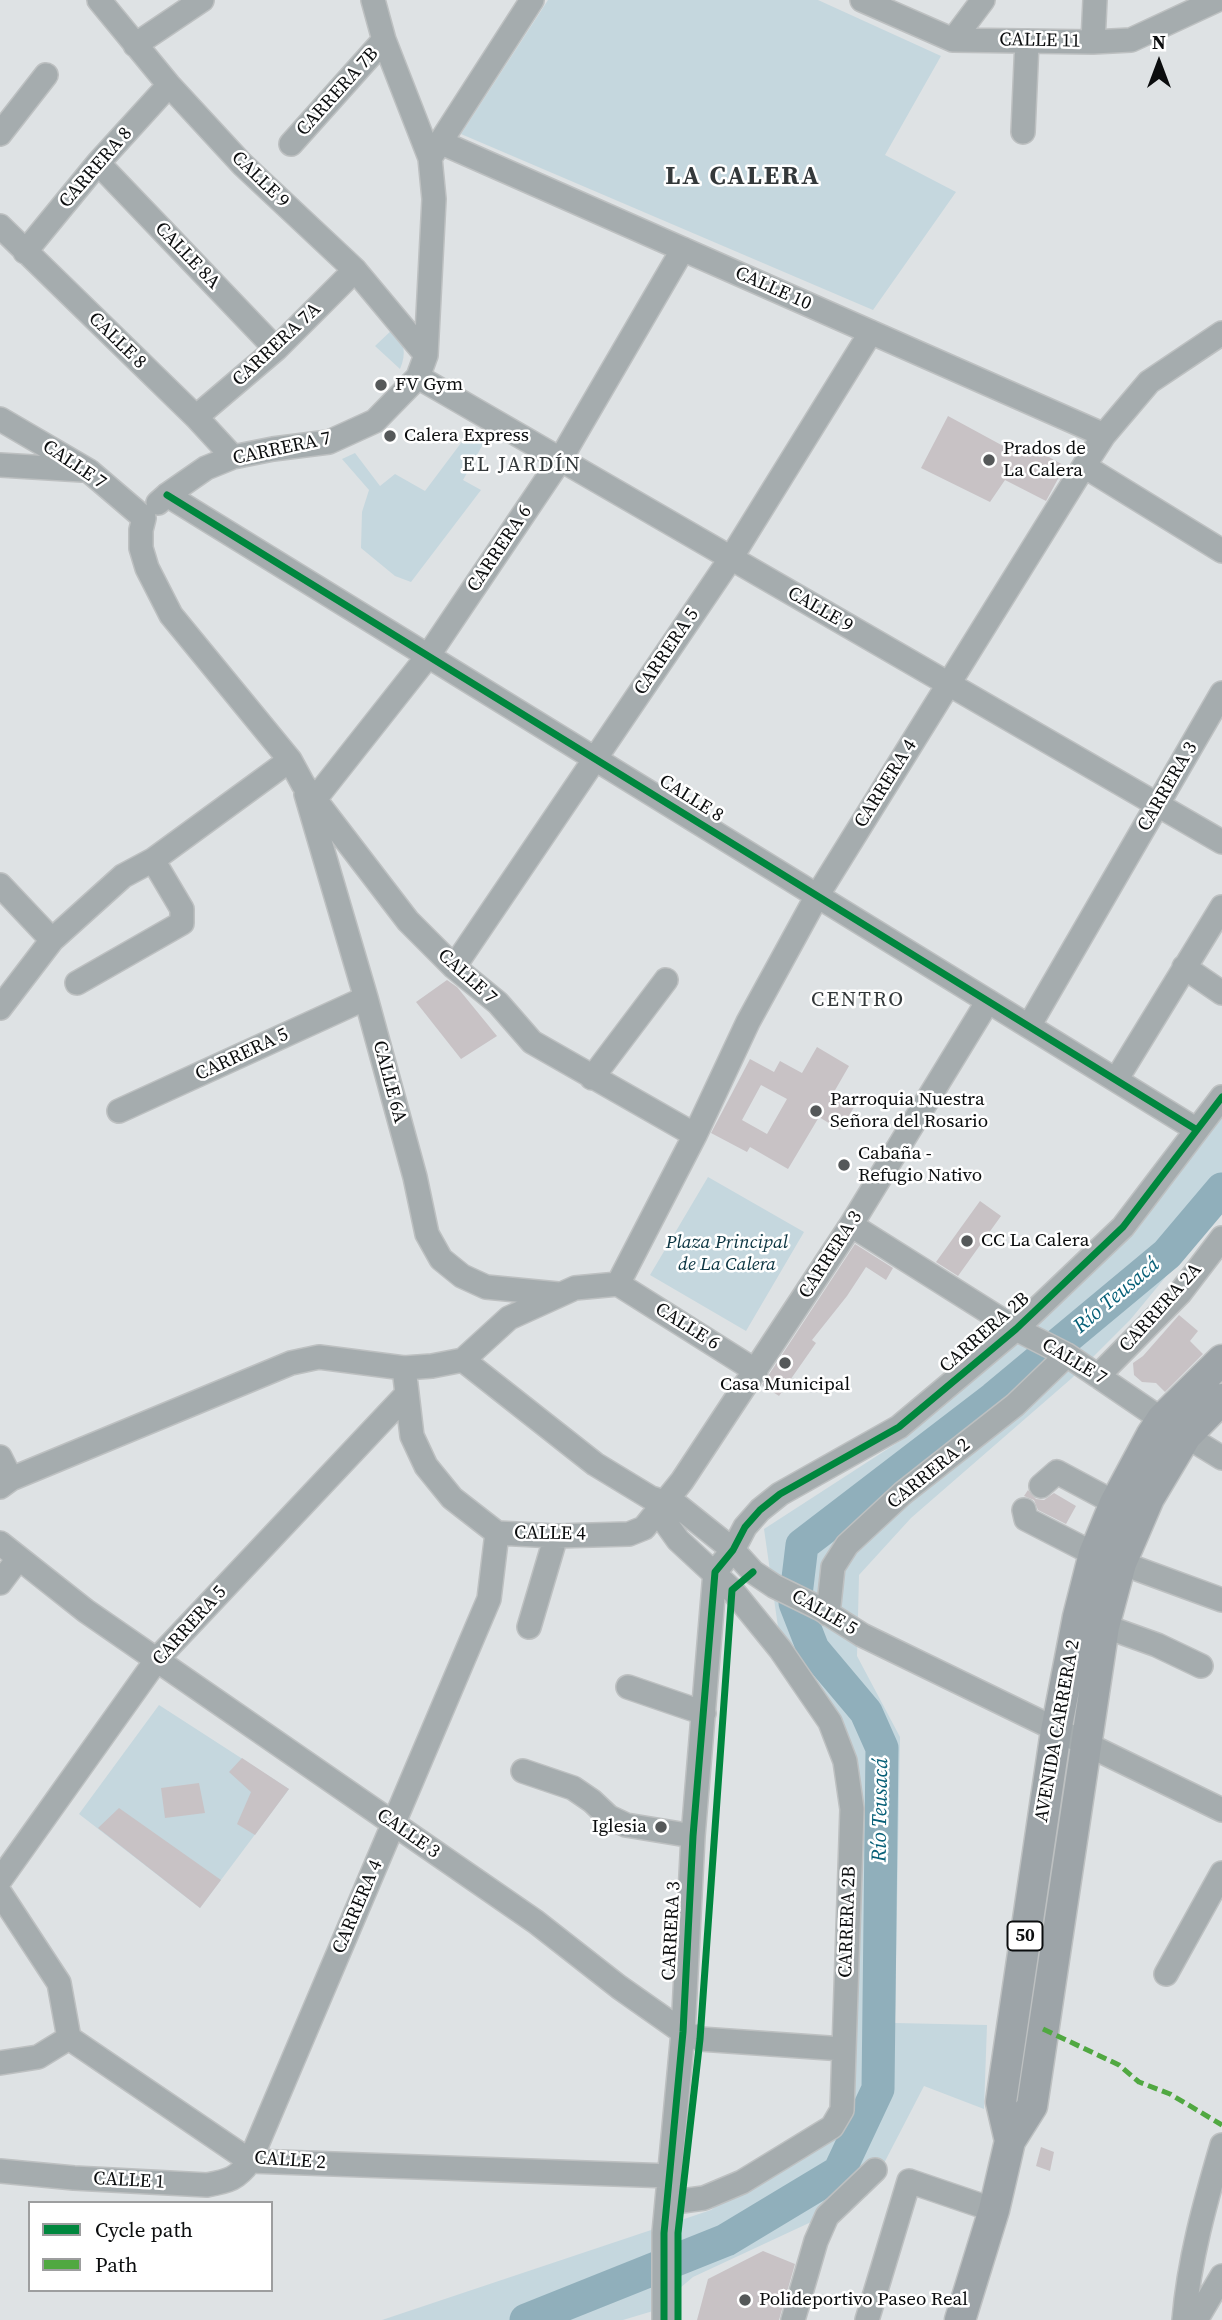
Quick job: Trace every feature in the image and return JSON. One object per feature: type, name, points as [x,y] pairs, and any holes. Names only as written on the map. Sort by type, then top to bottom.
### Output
[{"type":"main road","name":"AVENIDA CARRERA 2","points":[[960,2320],[994,2210],[1010,2141],[1032,2106],[1104,1626],[1115,1503],[1174,1428],[1222,1360]]},
{"type":"main road","name":"AVENIDA CARRERA 2","points":[[1010,2141],[1000,2102],[1056,1731],[1078,1617],[1108,1559],[1149,1498],[1174,1428],[1222,1399]]},
{"type":"street","points":[[135,46],[202,0]]},
{"type":"street","points":[[373,0],[384,40],[436,151],[426,355],[418,377]]},
{"type":"street","points":[[436,151],[532,0]]},
{"type":"street","name":"CALLE 11","points":[[862,0],[953,40],[1093,42],[1131,40],[1217,0]]},
{"type":"street","points":[[953,40],[983,0]]},
{"type":"street","points":[[1093,42],[1095,0]]},
{"type":"street","name":"CALLE 9","points":[[104,2],[135,46],[169,85],[242,164],[355,271],[426,355]]},
{"type":"street","name":"CARRERA 7B","points":[[291,144],[384,40]]},
{"type":"street","points":[[1023,132],[1027,41]]},
{"type":"street","points":[[0,134],[46,75]]},
{"type":"street","name":"CARRERA 8","points":[[25,252],[98,163],[169,85]]},
{"type":"street","name":"CALLE 10","points":[[436,151],[683,249],[1104,435]]},
{"type":"street","name":"CALLE 8A","points":[[98,163],[276,349]]},
{"type":"street","name":"CALLE 8","points":[[0,226],[196,417],[233,457]]},
{"type":"street","name":"CARRERA 6","points":[[309,791],[428,656],[560,460],[683,249]]},
{"type":"street","name":"CARRERA 7A","points":[[196,417],[276,349],[355,271]]},
{"type":"street","name":"CARRERA 5","points":[[454,967],[731,558],[871,332]]},
{"type":"street","name":"CARRERA 4","points":[[618,1284],[695,1135],[748,1022],[817,896],[1084,466],[1104,435],[1149,382],[1221,336]]},
{"type":"street","name":"CALLE 9","points":[[418,377],[1222,842]]},
{"type":"street","name":"CARRERA 7","points":[[144,518],[167,495],[206,468],[233,457],[329,442],[375,421],[418,377]]},
{"type":"street","name":"CALLE 7","points":[[0,419],[89,471],[144,518]]},
{"type":"street","points":[[0,466],[89,471]]},
{"type":"street","points":[[1084,466],[1222,551]]},
{"type":"street","name":"CALLE 8","points":[[167,495],[1197,1130]]},
{"type":"street","points":[[0,1009],[52,940],[123,876],[153,860],[290,760],[171,615],[147,568],[141,548],[144,518]]},
{"type":"street","name":"CARRERA 3","points":[[1029,1026],[1222,693]]},
{"type":"street","name":"CALLE 7","points":[[290,760],[309,791],[408,921],[454,967],[498,1003],[532,1042],[695,1135]]},
{"type":"street","name":"CALLE 6A","points":[[309,791],[415,1177],[426,1234],[440,1259],[462,1276],[486,1287],[558,1294]]},
{"type":"street","points":[[77,983],[181,923],[181,909],[153,860]]},
{"type":"street","points":[[0,885],[52,940]]},
{"type":"street","points":[[1116,1080],[1222,906]]},
{"type":"street","points":[[1184,967],[1222,993]]},
{"type":"street","points":[[592,1078],[666,980]]},
{"type":"street","name":"CARRERA 5","points":[[119,1111],[366,998]]},
{"type":"street","name":"CARRERA 3","points":[[661,1507],[682,1481],[851,1225],[988,1001]]},
{"type":"street","name":"CARRERA 2B","points":[[733,1550],[745,1527],[780,1494],[899,1427],[1016,1329],[1123,1227],[1222,1097]]},
{"type":"street","name":"CALLE 7","points":[[851,1225],[1016,1329],[1067,1355],[1222,1458]]},
{"type":"street","name":"CARRERA 2A","points":[[1098,1376],[1180,1293],[1222,1238]]},
{"type":"street","points":[[0,1457],[6,1483],[291,1363],[319,1357],[404,1368],[463,1360],[509,1318],[558,1294],[596,1284],[618,1284]]},
{"type":"street","name":"CALLE 6","points":[[618,1284],[756,1371]]},
{"type":"street","name":"CARRERA 2","points":[[825,1611],[833,1567],[847,1545],[903,1493],[1015,1405],[1067,1355]]},
{"type":"street","name":"CALLE 5","points":[[463,1360],[595,1464],[661,1507],[678,1506],[733,1550],[753,1572],[774,1586],[825,1611],[862,1635],[1222,1810]]},
{"type":"street","name":"CALLE 4","points":[[404,1368],[412,1436],[426,1466],[452,1498],[497,1533],[556,1536],[629,1534],[645,1528],[661,1507]]},
{"type":"street","name":"CARRERA 5","points":[[0,1880],[158,1658],[407,1394]]},
{"type":"street","points":[[1041,1486],[1057,1472],[1115,1503]]},
{"type":"street","name":"CARRERA 2B","points":[[661,1507],[678,1540],[715,1572],[780,1649],[830,1722],[845,1761],[852,1809],[842,2110],[832,2127],[742,2182],[704,2198],[667,2203]]},
{"type":"street","points":[[1024,1510],[1026,1519],[1108,1559],[1222,1600]]},
{"type":"street","name":"CARRERA 4","points":[[250,2161],[489,1599],[497,1533]]},
{"type":"street","points":[[529,1627],[556,1536]]},
{"type":"street","name":"CALLE 3","points":[[0,1543],[86,1611],[158,1658],[536,1922],[619,1987],[683,2032],[700,2039],[843,2049]]},
{"type":"street","points":[[715,1572],[733,1550]]},
{"type":"street","points":[[0,1583],[18,1559]]},
{"type":"street","name":"CARRERA 3","points":[[662,2319],[664,2233],[683,2032],[693,1836],[715,1572]]},
{"type":"street","points":[[1104,1626],[1157,1645],[1201,1666]]},
{"type":"street","points":[[628,1687],[704,1713]]},
{"type":"street","points":[[523,1771],[573,1788],[609,1817],[625,1825],[693,1836]]},
{"type":"street","points":[[1166,1974],[1222,1873]]},
{"type":"street","points":[[0,1894],[59,1983],[69,2038],[38,2057],[0,2063]]},
{"type":"street","name":"CALLE 2","points":[[69,2038],[250,2161],[670,2176]]},
{"type":"street","points":[[1184,2320],[1187,2284],[1205,2202],[1222,2145]]},
{"type":"street","name":"CALLE 1","points":[[0,2171],[207,2185],[224,2182],[239,2175],[250,2161]]},
{"type":"street","points":[[793,2320],[816,2241],[827,2216],[875,2170]]},
{"type":"street","points":[[867,2320],[909,2181],[994,2210]]},
{"type":"street","points":[[1196,2320],[1222,2276]]},
{"type":"green space","points":[[548,0],[818,0],[941,56],[885,155],[956,192],[873,310],[461,134]]},
{"type":"green space","points":[[394,328],[403,348],[400,369],[375,346]]},
{"type":"green space","points":[[473,427],[487,437],[463,480],[481,490],[411,582],[395,576],[361,548],[362,512],[369,490],[342,459],[355,453],[380,486],[395,474],[425,491]]},
{"type":"green space","points":[[1222,1114],[1222,1209],[1130,1320],[1072,1378],[911,1518],[859,1575],[857,1656],[900,1737],[895,2023],[987,2025],[984,2109],[924,2086],[867,2196],[693,2277],[653,2311],[623,2320],[382,2320],[711,2210],[851,2106],[856,1760],[779,1634],[764,1529],[903,1439],[1134,1234]]},
{"type":"green space","name":"Plaza Principal de La Calera","points":[[708,1177],[804,1232],[746,1331],[650,1275]]},
{"type":"green space","points":[[159,1705],[289,1789],[200,1908],[79,1814]]},
{"type":"building","name":"Prados de La Calera","points":[[948,416],[1018,454],[1024,443],[1065,466],[1046,501],[1005,480],[990,502],[921,468]]},
{"type":"building","points":[[447,980],[457,987],[497,1036],[461,1059],[416,1002]]},
{"type":"building","name":"Parroquia Nuestra Señora del Rosario","points":[[817,1047],[849,1066],[834,1092],[856,1104],[840,1130],[819,1117],[788,1169],[750,1147],[747,1152],[711,1133],[750,1059],[774,1072],[780,1061],[802,1073]],"holes":[[[761,1085],[787,1099],[767,1134],[742,1120]]]},
{"type":"building","name":"CC La Calera","points":[[980,1201],[1001,1216],[958,1276],[936,1262]]},
{"type":"building","points":[[855,1244],[893,1268],[886,1280],[866,1267],[812,1340],[816,1343],[779,1396],[762,1385]]},
{"type":"building","points":[[1179,1315],[1198,1331],[1190,1341],[1203,1354],[1165,1392],[1156,1383],[1142,1382],[1134,1375],[1133,1363],[1143,1356]]},
{"type":"building","points":[[1028,1490],[1036,1499],[1044,1500],[1054,1493],[1076,1506],[1066,1524],[1038,1510],[1034,1500],[1024,1496]]},
{"type":"building","points":[[242,1758],[289,1789],[255,1835],[237,1824],[251,1792],[229,1772]]},
{"type":"building","points":[[199,1783],[205,1813],[165,1818],[161,1788]]},
{"type":"building","points":[[119,1808],[221,1880],[200,1908],[98,1828]]},
{"type":"building","points":[[1041,2147],[1054,2152],[1050,2171],[1036,2166]]},
{"type":"building","name":"Polideportivo Paseo Real","points":[[763,2251],[795,2264],[779,2320],[697,2320],[708,2279]]},
{"type":"waterway","name":"Río Teusacá","points":[[526,2320],[726,2240],[839,2172],[878,2089],[882,1748],[866,1712],[813,1649],[795,1603],[802,1545],[994,1398],[1167,1254],[1222,1189]]},
{"type":"marked path","points":[[1043,2029],[1119,2065],[1139,2082],[1170,2094],[1222,2125]]},
{"type":"cycle path","points":[[167,495],[1197,1130]]},
{"type":"cycle path","points":[[664,2320],[664,2233],[683,2032],[693,1836],[715,1572],[733,1550],[745,1527],[760,1510],[780,1494],[899,1427],[1016,1329],[1123,1227],[1222,1097]]},
{"type":"cycle path","points":[[678,2320],[678,2233],[700,2039],[732,1590],[753,1572]]},
{"type":"place","name":"FV Gym","points":[[381,385]]},
{"type":"place","name":"Calera Express","points":[[390,436]]},
{"type":"place","name":"Prados de La Calera","points":[[989,460]]},
{"type":"place","name":"Parroquia Nuestra Señora del Rosario","points":[[816,1111]]},
{"type":"place","name":"Cabaña - Refugio Nativo","points":[[844,1165]]},
{"type":"place","name":"CC La Calera","points":[[967,1241]]},
{"type":"place","name":"Casa Municipal","points":[[785,1363]]},
{"type":"place","name":"Iglesia","points":[[661,1827]]},
{"type":"place","name":"Polideportivo Paseo Real","points":[[745,2300]]},
{"type":"district","name":"LA CALERA","points":[[743,177]]},
{"type":"district","name":"EL JARDÍN","points":[[522,466]]},
{"type":"district","name":"CENTRO","points":[[858,1001]]}]
